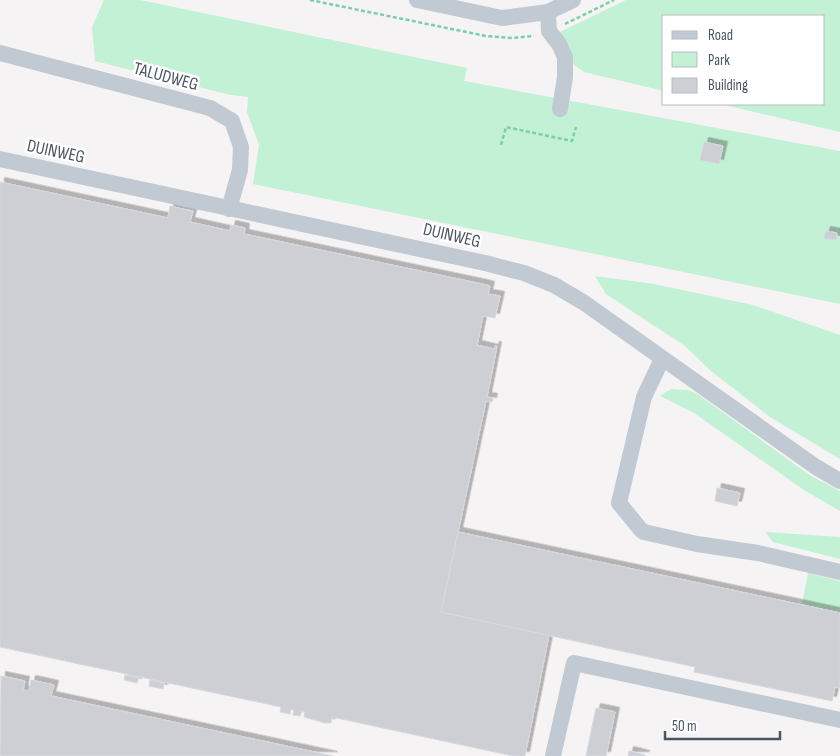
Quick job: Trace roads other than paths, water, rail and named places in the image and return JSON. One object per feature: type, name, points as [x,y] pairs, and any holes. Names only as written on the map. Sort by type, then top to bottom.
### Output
[{"type":"lane","points":[[417,0],[502,18],[548,12],[573,0]]},
{"type":"lane","points":[[548,12],[549,31],[565,57],[565,77],[560,110]]},
{"type":"lane","name":"TALUDWEG","points":[[0,53],[210,108],[232,121],[241,147],[240,170],[229,209]]},
{"type":"lane","name":"DUINWEG","points":[[0,159],[398,244],[524,274],[554,285],[576,298],[816,467],[840,480]]},
{"type":"lane","points":[[662,359],[644,397],[619,503],[641,530],[698,544],[758,553],[840,572]]},
{"type":"lane","points":[[553,756],[574,663],[840,720]]}]
